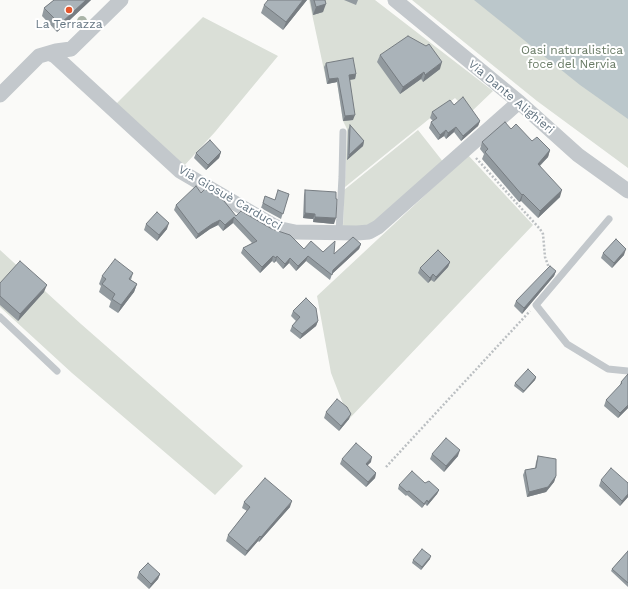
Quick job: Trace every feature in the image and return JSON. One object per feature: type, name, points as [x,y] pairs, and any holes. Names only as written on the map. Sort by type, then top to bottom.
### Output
[{"type":"street","points":[[66,67],[71,49],[120,0]]},
{"type":"street","name":"Via Dante Alighieri","points":[[396,0],[519,102],[578,155],[628,192]]},
{"type":"street","points":[[0,95],[39,56],[71,49]]},
{"type":"street","name":"Via Giosuè Carducci","points":[[48,53],[55,56],[169,162],[189,177],[281,229],[295,232],[369,232],[378,227],[519,102]]},
{"type":"lane","points":[[339,232],[343,132]]},
{"type":"lane","points":[[609,219],[536,305],[567,344],[608,370],[628,371]]},
{"type":"lane","points":[[0,317],[57,371]]},
{"type":"path","points":[[467,148],[540,229],[543,234],[545,257],[556,281]]},
{"type":"path","points":[[386,467],[536,305]]},
{"type":"green space","points":[[309,0],[375,0],[493,91],[470,113],[455,98],[345,187],[347,129],[343,121],[337,82],[327,84]]},
{"type":"green space","name":"Oasi naturalistica foce del Nervia","points":[[412,0],[628,0],[628,168],[537,101]]},
{"type":"green space","points":[[203,17],[278,56],[215,132],[183,167],[114,106]]},
{"type":"green space","points":[[418,130],[444,163],[370,225],[343,228],[344,190]]},
{"type":"green space","points":[[468,155],[533,225],[349,419],[331,373],[317,296]]},
{"type":"green space","points":[[0,250],[81,324],[243,466],[215,495],[72,373],[0,307]]},
{"type":"shaded area","points":[[474,0],[628,0],[628,119],[580,85]]},
{"type":"building","points":[[54,0],[86,0],[60,24],[44,8]]},
{"type":"building","points":[[268,0],[303,0],[286,22],[264,5]]},
{"type":"building","points":[[314,0],[325,0],[326,4],[316,7]]},
{"type":"building","points":[[408,36],[426,46],[429,44],[442,62],[425,75],[424,72],[403,87],[380,55]]},
{"type":"building","points":[[353,58],[356,74],[349,75],[355,115],[345,116],[338,78],[329,79],[326,63]]},
{"type":"building","points":[[463,97],[480,121],[463,136],[456,127],[448,133],[446,130],[440,135],[431,122],[437,118],[432,112],[450,100],[454,105]]},
{"type":"building","points":[[505,122],[511,129],[516,124],[532,141],[537,137],[550,150],[538,164],[562,190],[540,211],[523,194],[522,195],[485,152],[488,149],[482,142]]},
{"type":"building","points":[[350,125],[364,141],[349,155],[350,127]]},
{"type":"building","points":[[210,140],[221,152],[208,165],[196,153]]},
{"type":"building","points":[[196,186],[201,193],[205,189],[224,201],[236,216],[241,211],[272,229],[290,235],[304,249],[311,241],[323,252],[335,241],[334,254],[353,237],[361,244],[333,270],[332,275],[308,256],[298,266],[290,258],[285,264],[277,256],[276,258],[273,256],[262,267],[243,248],[257,241],[234,217],[225,225],[220,220],[198,234],[176,205]]},
{"type":"building","points":[[278,190],[289,194],[283,214],[263,203],[265,196],[275,200]]},
{"type":"building","points":[[305,190],[336,192],[336,218],[315,217],[315,214],[305,213]]},
{"type":"building","points":[[157,212],[169,223],[159,235],[146,224]]},
{"type":"building","points":[[616,239],[626,249],[614,263],[603,253]]},
{"type":"building","points":[[438,250],[450,262],[436,277],[433,274],[430,278],[420,268]]},
{"type":"building","points":[[115,259],[133,273],[129,279],[137,284],[121,305],[112,299],[115,294],[102,284],[106,279],[102,276]]},
{"type":"building","points":[[20,261],[47,285],[20,314],[0,296],[0,283]]},
{"type":"building","points":[[550,266],[556,271],[524,308],[516,301]]},
{"type":"building","points":[[306,298],[316,308],[318,321],[302,334],[292,326],[300,317],[293,311]]},
{"type":"building","points":[[528,369],[536,377],[524,391],[515,383]]},
{"type":"building","points":[[628,374],[628,405],[620,413],[606,400],[622,383],[621,382]]},
{"type":"building","points":[[337,399],[347,407],[351,414],[341,426],[326,412]]},
{"type":"building","points":[[446,438],[460,450],[446,466],[432,454]]},
{"type":"building","points":[[356,443],[372,457],[366,464],[376,473],[368,482],[342,459]]},
{"type":"building","points":[[538,456],[556,459],[556,476],[548,487],[529,492],[525,470],[536,468]]},
{"type":"building","points":[[611,468],[628,483],[628,494],[622,501],[601,480]]},
{"type":"building","points":[[412,471],[425,483],[429,481],[439,490],[428,502],[427,500],[424,504],[409,491],[407,492],[399,485]]},
{"type":"building","points":[[265,478],[292,501],[247,551],[228,535],[250,507],[244,502]]},
{"type":"building","points":[[422,549],[431,556],[422,567],[413,560]]},
{"type":"building","points":[[628,551],[628,583],[612,569]]},
{"type":"building","points":[[148,563],[160,574],[151,584],[139,572]]},
{"type":"place","name":"La Terrazza","points":[[69,10]]}]
